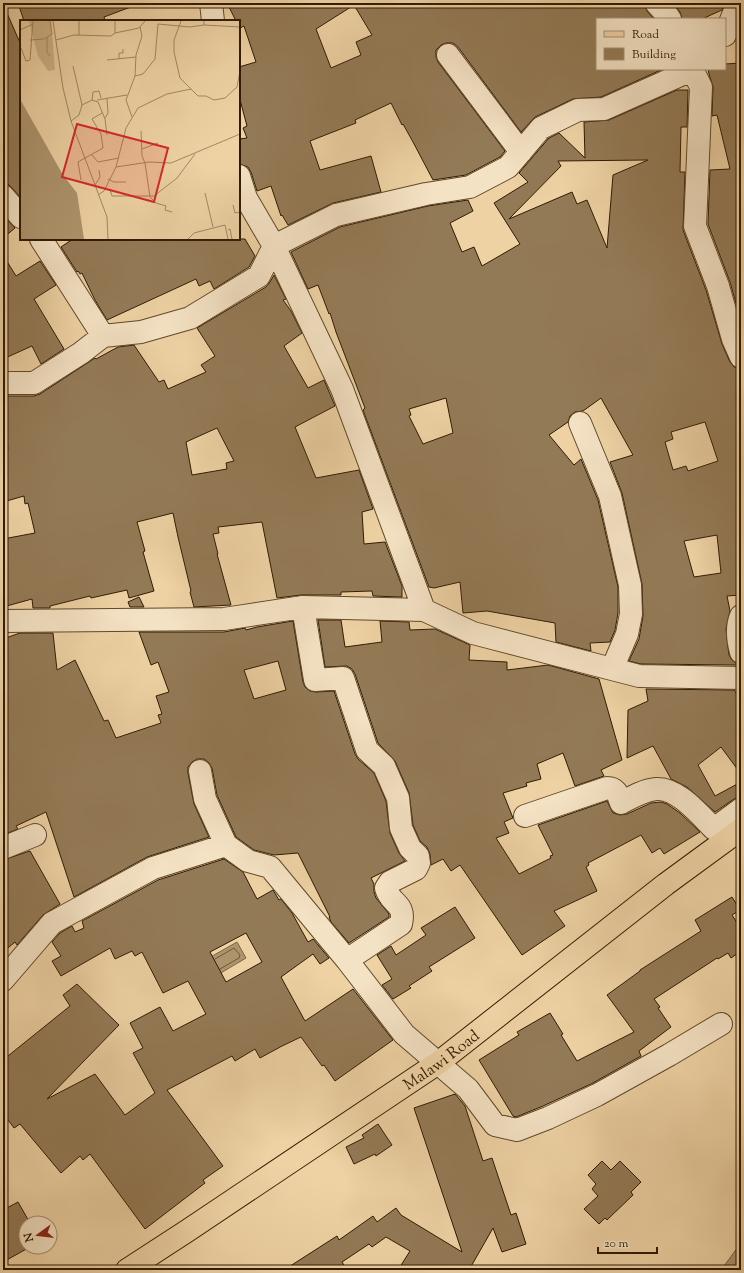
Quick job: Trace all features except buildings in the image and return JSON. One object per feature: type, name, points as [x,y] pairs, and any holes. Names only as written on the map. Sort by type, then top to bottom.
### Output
[{"type":"main road","name":"Malawi Road","points":[[127,1270],[194,1227],[438,1063],[666,884],[741,829]]},
{"type":"street","points":[[211,3],[213,20]]},
{"type":"street","points":[[656,3],[669,18]]},
{"type":"street","points":[[726,33],[738,3]]},
{"type":"street","points":[[448,55],[521,152]]},
{"type":"street","points":[[3,383],[34,383],[81,353],[103,336],[140,332],[190,318],[259,276],[274,246],[336,215],[426,194],[470,187],[508,167],[541,128],[578,110],[604,109],[691,70]]},
{"type":"street","points":[[693,70],[701,87],[695,226],[718,286],[733,339],[741,357]]},
{"type":"street","points":[[240,179],[246,198],[274,246],[342,389],[424,610]]},
{"type":"street","points":[[3,196],[20,216]]},
{"type":"street","points":[[41,240],[103,336]]},
{"type":"street","points":[[580,423],[610,496],[630,585],[630,614],[627,634],[612,669]]},
{"type":"street","points":[[302,607],[315,680],[343,678],[367,750],[384,766],[398,798],[401,828],[410,848],[418,856],[419,863],[416,869],[390,882],[386,888],[387,894],[401,908],[403,917],[402,924],[347,960]]},
{"type":"street","points":[[3,621],[224,619],[302,607],[424,610],[474,633],[639,676],[741,678]]},
{"type":"street","points":[[741,616],[739,621],[738,641],[741,652]]},
{"type":"street","points":[[200,771],[205,799],[226,845],[248,861],[270,867],[347,960],[404,1034],[468,1089],[495,1125],[517,1130],[548,1118],[597,1095],[721,1024]]},
{"type":"street","points":[[525,816],[607,788],[616,790],[621,803],[644,792],[656,789],[666,790],[677,795],[714,829],[741,809]]},
{"type":"street","points":[[3,848],[34,835]]},
{"type":"street","points":[[3,980],[52,923],[153,868],[226,845]]},
{"type":"water","points":[[237,942],[246,958],[209,980],[200,963]]},
{"type":"water","points":[[741,1243],[741,1270],[721,1270]]}]
